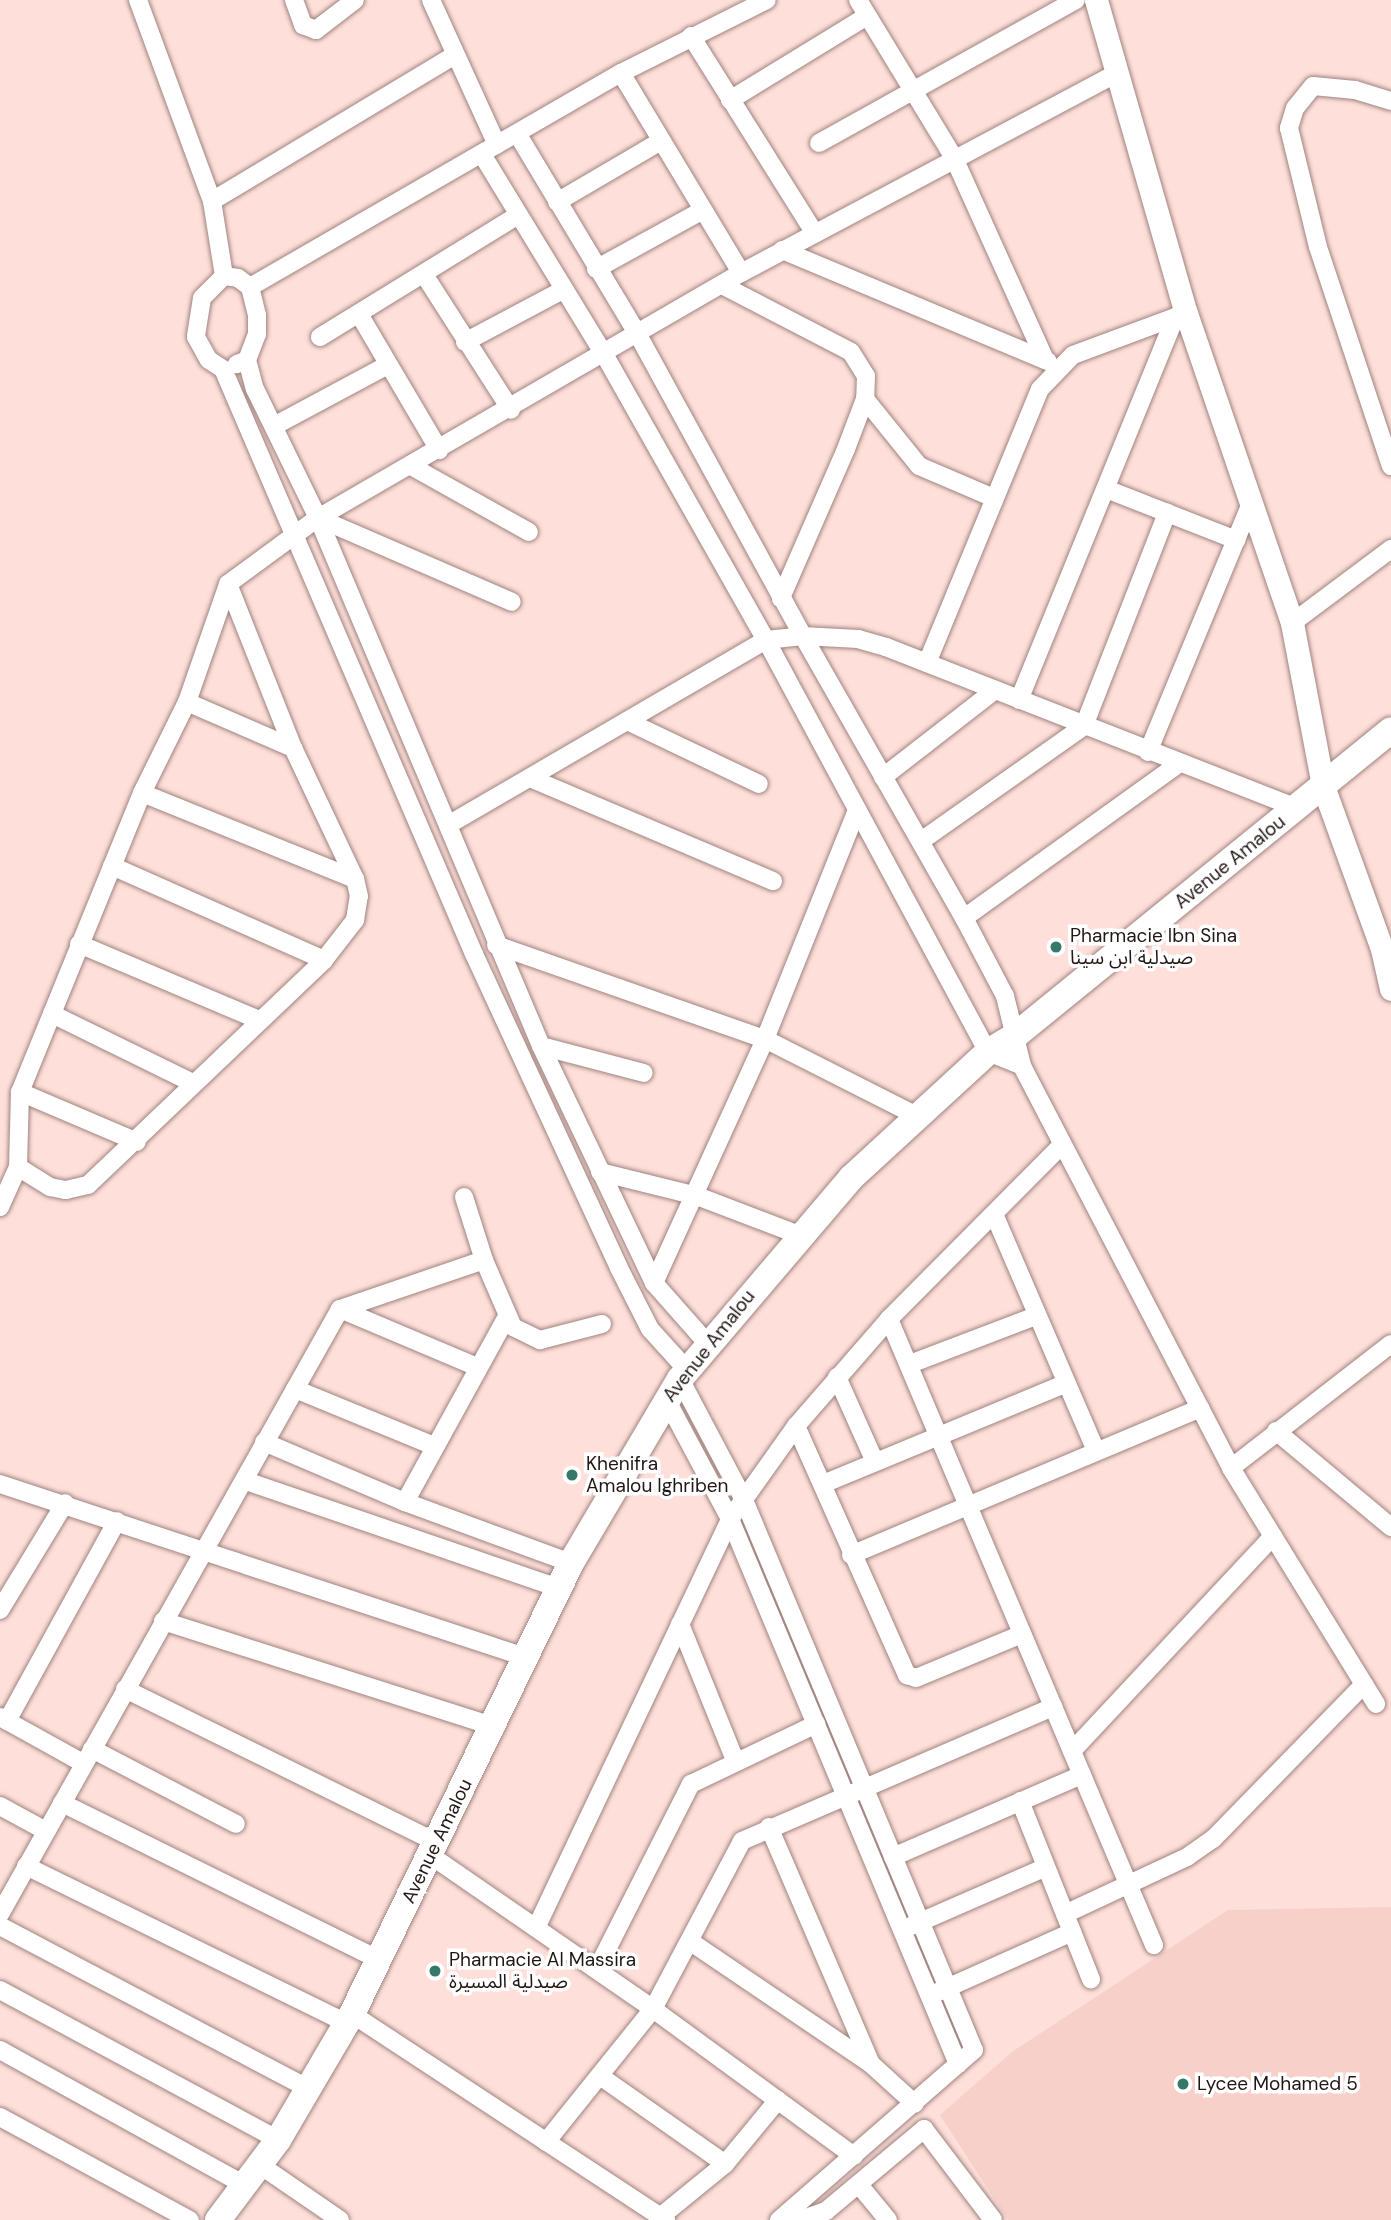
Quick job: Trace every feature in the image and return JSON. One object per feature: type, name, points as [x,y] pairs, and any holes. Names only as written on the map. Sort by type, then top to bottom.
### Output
[{"type":"main road","name":"Avenue Amalou","points":[[218,2220],[278,2140],[349,2019],[571,1563],[677,1383],[799,1235],[851,1178],[988,1052],[1016,1035],[1391,730]]},
{"type":"street","points":[[138,0],[212,201],[223,276]]},
{"type":"street","points":[[294,0],[303,26],[316,30],[355,0]]},
{"type":"street","points":[[431,0],[518,215],[604,354],[766,640],[988,1052],[1022,1066]]},
{"type":"street","points":[[250,287],[518,135],[621,73],[767,0]]},
{"type":"street","points":[[819,144],[909,90],[1076,0]]},
{"type":"street","points":[[1096,0],[1180,315],[1251,503],[1292,623],[1323,786],[1386,945],[1391,989]]},
{"type":"street","points":[[730,100],[862,8],[909,90],[954,158],[1050,362],[927,663]]},
{"type":"street","points":[[691,36],[814,232]]},
{"type":"street","points":[[212,201],[453,56]]},
{"type":"street","points":[[621,73],[741,274]]},
{"type":"street","points":[[0,1206],[18,1167],[20,1092],[142,793],[187,702],[228,584],[269,551],[297,536],[318,518],[511,410],[637,333],[814,232],[1116,74]]},
{"type":"street","points":[[1391,101],[1324,83],[1313,86],[1295,108],[1289,128],[1318,247],[1391,466]]},
{"type":"street","points":[[518,135],[596,269],[637,333],[781,598],[964,918],[1005,996],[1022,1066],[1231,1468],[1376,1704]]},
{"type":"street","points":[[556,202],[660,141]]},
{"type":"street","points":[[596,269],[701,211]]},
{"type":"street","points":[[320,337],[425,276],[518,215]]},
{"type":"street","points":[[782,250],[1050,362],[1180,315]]},
{"type":"street","points":[[223,276],[239,278],[250,287],[257,334],[247,360],[274,426],[318,518],[496,945],[541,1046],[654,1283],[708,1344]]},
{"type":"street","points":[[223,276],[202,299],[196,338],[209,360],[223,369],[519,1056],[677,1383],[744,1500],[974,2050],[779,2220]]},
{"type":"street","points":[[425,276],[511,410]]},
{"type":"street","points":[[722,285],[851,352],[866,376],[864,399],[781,598]]},
{"type":"street","points":[[465,342],[563,290]]},
{"type":"street","points":[[359,314],[439,450]]},
{"type":"street","points":[[1019,700],[1180,315]]},
{"type":"street","points":[[223,369],[247,360]]},
{"type":"street","points":[[274,426],[388,365]]},
{"type":"street","points":[[864,399],[919,466],[994,498]]},
{"type":"street","points":[[411,466],[529,532]]},
{"type":"street","points":[[1106,489],[1236,540]]},
{"type":"street","points":[[1148,751],[1251,503]]},
{"type":"street","points":[[920,841],[1084,726],[1167,513]]},
{"type":"street","points":[[318,518],[512,602]]},
{"type":"street","points":[[1292,623],[1391,548]]},
{"type":"street","points":[[18,1167],[50,1187],[79,1189],[137,1142],[193,1083],[324,960],[355,920],[359,896],[355,879],[293,748],[228,584]]},
{"type":"street","points":[[448,825],[766,640],[803,636],[858,639],[927,663],[1178,764],[1297,808]]},
{"type":"street","points":[[883,777],[995,690]]},
{"type":"street","points":[[187,702],[293,748]]},
{"type":"street","points":[[627,721],[759,783]]},
{"type":"street","points":[[964,918],[1178,764]]},
{"type":"street","points":[[530,778],[773,881]]},
{"type":"street","points":[[142,793],[355,879]]},
{"type":"street","points":[[654,1283],[697,1196],[765,1040],[857,810]]},
{"type":"street","points":[[112,866],[324,960]]},
{"type":"street","points":[[79,944],[259,1020]]},
{"type":"street","points":[[496,945],[765,1040],[919,1117]]},
{"type":"street","points":[[52,1014],[193,1083]]},
{"type":"street","points":[[541,1046],[644,1073]]},
{"type":"street","points":[[20,1092],[137,1142]]},
{"type":"street","points":[[537,1926],[730,1520],[796,1426],[889,1319],[1062,1145]]},
{"type":"street","points":[[600,1171],[697,1196],[799,1235]]},
{"type":"street","points":[[464,1197],[484,1260],[506,1318],[513,1327],[540,1340],[601,1324]]},
{"type":"street","points":[[994,1214],[1064,1384],[1096,1451]]},
{"type":"street","points":[[0,1914],[44,1830],[246,1481],[264,1443],[340,1309],[484,1260]]},
{"type":"street","points":[[340,1309],[477,1367]]},
{"type":"street","points":[[910,1364],[1036,1316]]},
{"type":"street","points":[[405,1502],[506,1318]]},
{"type":"street","points":[[889,1319],[1154,1945]]},
{"type":"street","points":[[1231,1468],[1391,1344]]},
{"type":"street","points":[[838,1377],[876,1462]]},
{"type":"street","points":[[677,1383],[730,1520],[958,2064]]},
{"type":"street","points":[[824,1484],[1064,1384]]},
{"type":"street","points":[[295,1389],[434,1446]]},
{"type":"street","points":[[851,1555],[1200,1408]]},
{"type":"street","points":[[796,1426],[824,1484],[851,1555],[907,1675],[916,1678],[1023,1634]]},
{"type":"street","points":[[1276,1432],[1391,1527]]},
{"type":"street","points":[[264,1443],[405,1502],[571,1563]]},
{"type":"street","points":[[246,1481],[559,1588]]},
{"type":"street","points":[[0,1484],[65,1503],[204,1552],[525,1657]]},
{"type":"street","points":[[0,1610],[65,1503]]},
{"type":"street","points":[[117,1521],[4,1719],[236,1824]]},
{"type":"street","points":[[1072,1751],[1273,1536]]},
{"type":"street","points":[[163,1621],[493,1726]]},
{"type":"street","points":[[680,1624],[735,1759]]},
{"type":"street","points":[[1065,1914],[1129,1885],[1213,1839],[1364,1684]]},
{"type":"street","points":[[125,1689],[433,1849],[854,2156]]},
{"type":"street","points":[[546,2142],[653,2008],[691,1942],[737,1846],[769,1827],[865,1789],[1053,1707]]},
{"type":"street","points":[[597,1969],[682,1794],[701,1775],[816,1724]]},
{"type":"street","points":[[893,1857],[1082,1775]]},
{"type":"street","points":[[1020,1801],[1091,1979]]},
{"type":"street","points":[[62,1803],[379,1960]]},
{"type":"street","points":[[0,1806],[44,1830]]},
{"type":"street","points":[[769,1827],[871,2064]]},
{"type":"street","points":[[26,1866],[349,2019],[663,2218],[725,2164],[778,2100]]},
{"type":"street","points":[[902,1930],[1046,1867]]},
{"type":"street","points":[[0,1926],[309,2089]]},
{"type":"street","points":[[929,1996],[1072,1933]]},
{"type":"street","points":[[691,1942],[871,2064],[915,2104]]},
{"type":"street","points":[[0,1990],[278,2140]]},
{"type":"street","points":[[0,2050],[340,2220]]},
{"type":"street","points":[[600,2076],[725,2164]]},
{"type":"street","points":[[0,2118],[190,2220]]},
{"type":"street","points":[[800,2220],[827,2211],[860,2186],[924,2129],[993,2220]]},
{"type":"street","points":[[860,2186],[888,2220]]},
{"type":"shaded area","name":"Lycee Mohamed 5","points":[[1391,1907],[1391,2220],[1008,2220],[940,2115],[1012,2052],[1228,1910]]},
{"type":"place","name":"Pharmacie Ibn Sina صيدلية ابن سينا","points":[[1056,947]]},
{"type":"place","name":"Khenifra Amalou Ighriben","points":[[572,1475]]},
{"type":"place","name":"Pharmacie Al Massira صيدلية المسيرة","points":[[435,1971]]},
{"type":"place","name":"Lycee Mohamed 5","points":[[1183,2084]]}]
